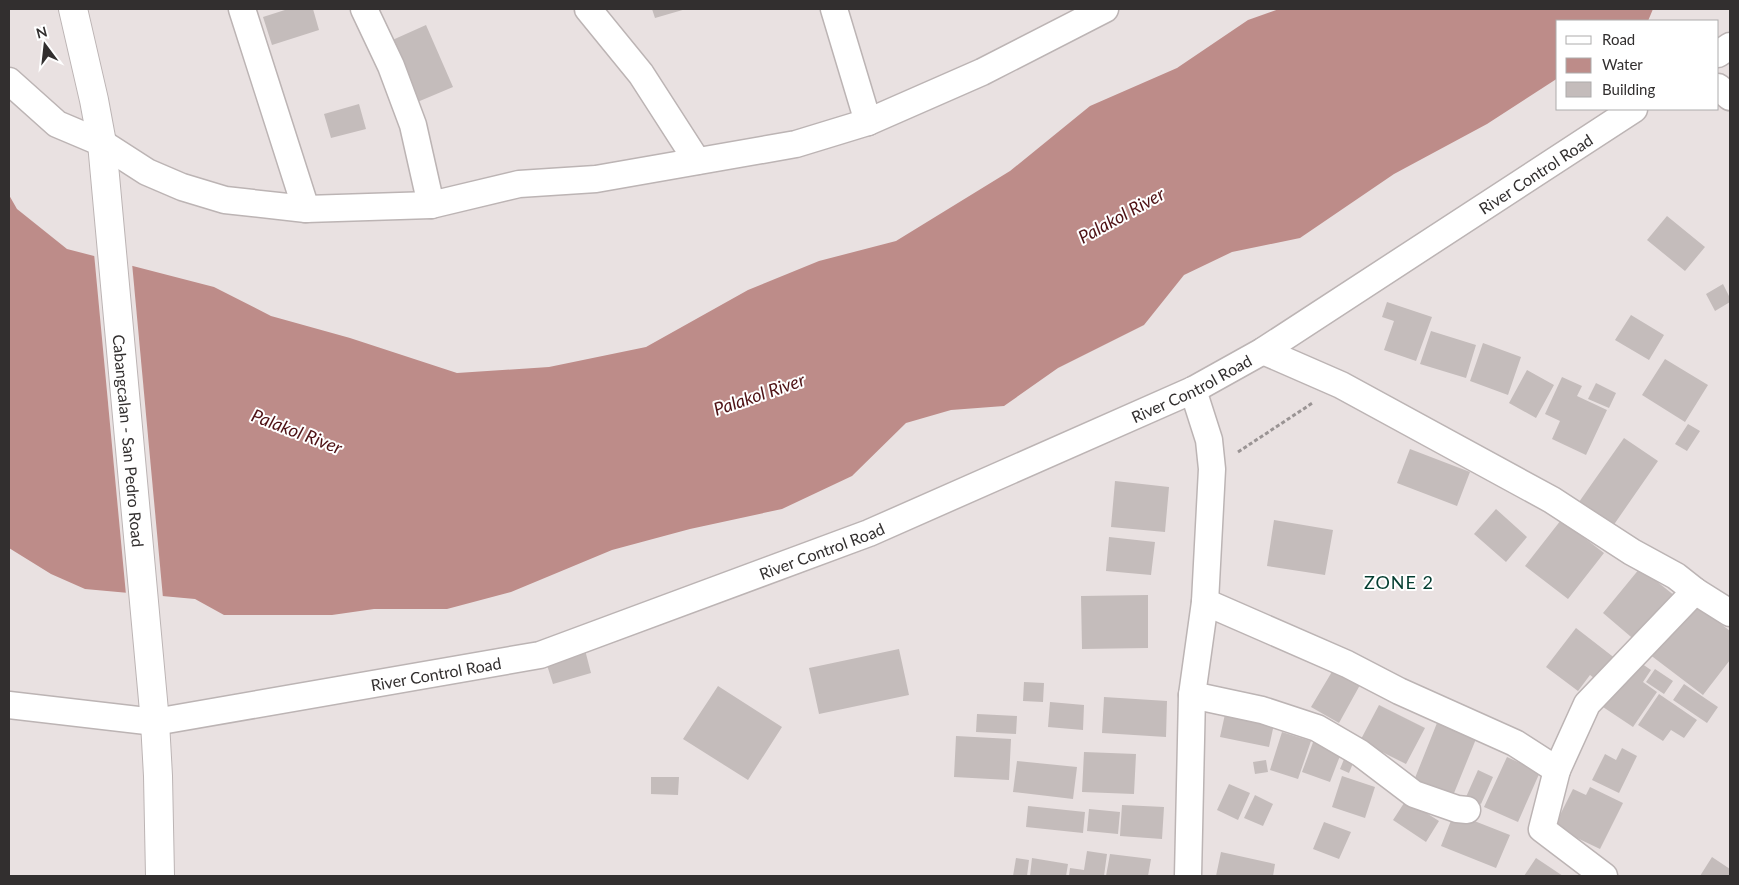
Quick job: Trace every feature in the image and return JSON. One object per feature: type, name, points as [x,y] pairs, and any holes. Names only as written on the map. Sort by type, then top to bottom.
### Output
[{"type":"street","name":"Cabangcalan - San Pedro Road","points":[[73,9],[102,144],[153,692],[158,776],[160,876]]},
{"type":"street","points":[[242,9],[306,209]]},
{"type":"street","points":[[364,9],[391,66],[412,126],[431,205]]},
{"type":"street","points":[[588,9],[641,74],[697,161]]},
{"type":"street","points":[[834,9],[868,122]]},
{"type":"street","points":[[9,81],[57,124],[102,144],[147,172],[182,187],[225,200],[306,209],[431,205],[519,184],[596,179],[796,144],[868,122],[982,72],[1105,9]]},
{"type":"street","points":[[1719,53],[1730,46]]},
{"type":"street","points":[[1719,89],[1730,98]]},
{"type":"street","name":"River Control Road","points":[[9,705],[155,722],[540,655],[869,533],[1193,390],[1263,351],[1632,110]]},
{"type":"street","points":[[1263,351],[1341,385],[1552,500],[1632,552],[1676,576],[1695,592],[1730,613]]},
{"type":"street","points":[[1188,876],[1192,695],[1205,602],[1212,469],[1209,440],[1193,390]]},
{"type":"street","points":[[1604,876],[1542,829],[1557,770],[1587,704],[1695,592]]},
{"type":"street","points":[[1205,602],[1347,664],[1399,692],[1515,743],[1557,770]]},
{"type":"street","points":[[1192,695],[1262,710],[1317,728],[1360,753],[1414,794],[1457,809],[1468,810]]},
{"type":"path","points":[[1212,469],[1341,385]]},
{"type":"water","name":"Palakol River","points":[[1279,9],[1653,9],[1648,20],[1556,20],[1556,79],[1487,124],[1394,174],[1300,238],[1232,252],[1184,275],[1144,325],[1058,368],[1004,406],[951,410],[906,423],[852,476],[782,509],[690,529],[612,550],[511,592],[447,609],[374,609],[332,615],[224,615],[195,599],[85,589],[51,574],[9,548],[9,195],[17,209],[67,249],[214,287],[271,316],[350,338],[457,373],[549,367],[646,347],[748,290],[819,261],[896,241],[1010,171],[1090,106],[1177,68],[1248,20]]},
{"type":"pier","points":[[94,253],[132,263],[163,598],[126,595]]},
{"type":"building","points":[[288,9],[313,9],[319,30],[272,45],[263,17]]},
{"type":"building","points":[[652,9],[686,9],[655,18]]},
{"type":"building","points":[[426,25],[453,87],[415,103],[388,42]]},
{"type":"building","points":[[359,104],[366,129],[331,138],[324,114]]},
{"type":"building","points":[[1667,216],[1705,247],[1685,271],[1647,240]]},
{"type":"building","points":[[1723,284],[1730,302],[1715,311],[1706,294]]},
{"type":"building","points":[[1387,302],[1432,317],[1416,361],[1384,350],[1394,321],[1382,317]]},
{"type":"building","points":[[1631,315],[1664,335],[1649,360],[1615,340]]},
{"type":"building","points":[[1431,331],[1476,345],[1466,378],[1420,364]]},
{"type":"building","points":[[1483,343],[1521,357],[1508,395],[1470,381]]},
{"type":"building","points":[[1665,359],[1708,385],[1685,422],[1642,395]]},
{"type":"building","points":[[1527,370],[1554,385],[1536,418],[1509,403]]},
{"type":"building","points":[[1562,377],[1582,386],[1577,396],[1607,410],[1586,455],[1552,439],[1560,421],[1545,414]]},
{"type":"building","points":[[1596,383],[1616,393],[1609,408],[1588,399]]},
{"type":"building","points":[[1688,424],[1700,431],[1687,451],[1675,444]]},
{"type":"building","points":[[1624,438],[1658,461],[1613,526],[1579,502]]},
{"type":"building","points":[[1410,449],[1470,472],[1457,506],[1397,483]]},
{"type":"building","points":[[1115,481],[1169,487],[1165,532],[1111,527]]},
{"type":"building","points":[[1496,509],[1527,537],[1506,562],[1474,534]]},
{"type":"building","points":[[1274,520],[1333,530],[1325,575],[1267,566]]},
{"type":"building","points":[[1561,520],[1604,553],[1568,599],[1525,566]]},
{"type":"building","points":[[1109,537],[1155,542],[1151,575],[1106,571]]},
{"type":"building","points":[[1640,568],[1675,596],[1637,642],[1603,613]]},
{"type":"building","points":[[1148,595],[1148,648],[1082,649],[1081,596]]},
{"type":"building","points":[[1690,600],[1730,631],[1730,660],[1703,695],[1649,654]]},
{"type":"building","points":[[1576,628],[1616,659],[1598,681],[1590,675],[1578,691],[1546,667]]},
{"type":"building","points":[[899,649],[909,695],[819,714],[809,668]]},
{"type":"building","points":[[585,650],[591,673],[553,684],[546,662]]},
{"type":"building","points":[[1635,659],[1651,670],[1643,682],[1657,692],[1633,727],[1603,707]]},
{"type":"building","points":[[1655,669],[1673,681],[1664,694],[1646,682]]},
{"type":"building","points":[[1333,670],[1360,685],[1339,723],[1311,707]]},
{"type":"building","points":[[1024,682],[1044,683],[1043,702],[1023,701]]},
{"type":"building","points":[[1684,684],[1718,707],[1707,723],[1673,700]]},
{"type":"building","points":[[718,686],[782,727],[748,780],[683,739]]},
{"type":"building","points":[[1659,694],[1697,720],[1684,738],[1671,730],[1663,741],[1638,725]]},
{"type":"building","points":[[1104,697],[1167,701],[1166,737],[1102,733]]},
{"type":"building","points":[[1050,702],[1084,705],[1083,730],[1048,727]]},
{"type":"building","points":[[1227,705],[1276,715],[1269,747],[1220,737]]},
{"type":"building","points":[[1379,705],[1425,728],[1406,764],[1360,741]]},
{"type":"building","points":[[977,714],[1017,716],[1016,734],[976,732]]},
{"type":"building","points":[[1437,723],[1476,739],[1450,803],[1411,788]]},
{"type":"building","points":[[1282,732],[1311,741],[1298,779],[1270,770]]},
{"type":"building","points":[[956,736],[1011,739],[1009,780],[954,777]]},
{"type":"building","points":[[1315,737],[1343,748],[1330,782],[1302,772]]},
{"type":"building","points":[[1622,748],[1637,756],[1619,793],[1592,780],[1605,754],[1616,760]]},
{"type":"building","points":[[1084,752],[1136,754],[1134,794],[1082,792]]},
{"type":"building","points":[[1347,752],[1356,756],[1349,773],[1340,769]]},
{"type":"building","points":[[1507,757],[1540,772],[1518,822],[1484,807]]},
{"type":"building","points":[[1266,760],[1268,772],[1255,774],[1253,762]]},
{"type":"building","points":[[1017,761],[1077,767],[1073,799],[1013,792]]},
{"type":"building","points":[[1478,770],[1493,777],[1481,804],[1466,797]]},
{"type":"building","points":[[1342,776],[1375,787],[1365,818],[1332,807]]},
{"type":"building","points":[[651,777],[679,777],[678,795],[651,794]]},
{"type":"building","points":[[1229,784],[1250,793],[1238,820],[1217,810]]},
{"type":"building","points":[[1590,787],[1623,803],[1600,849],[1554,827],[1573,789],[1586,795]]},
{"type":"building","points":[[1255,795],[1273,804],[1263,826],[1244,818]]},
{"type":"building","points":[[1406,800],[1439,821],[1426,842],[1393,820]]},
{"type":"building","points":[[1122,805],[1164,807],[1162,839],[1120,836]]},
{"type":"building","points":[[1028,806],[1085,812],[1083,833],[1026,827]]},
{"type":"building","points":[[1089,809],[1120,812],[1118,834],[1087,831]]},
{"type":"building","points":[[1454,813],[1510,835],[1496,868],[1441,846]]},
{"type":"building","points":[[1324,822],[1351,832],[1339,859],[1313,849]]},
{"type":"building","points":[[1087,851],[1107,854],[1104,876],[1069,876],[1070,868],[1084,870]]},
{"type":"building","points":[[1221,852],[1275,864],[1273,876],[1216,876]]},
{"type":"building","points":[[1110,854],[1151,859],[1148,876],[1106,876]]},
{"type":"building","points":[[1712,857],[1730,869],[1729,876],[1700,876]]},
{"type":"building","points":[[1016,858],[1029,860],[1027,876],[1013,876]]},
{"type":"building","points":[[1032,858],[1068,864],[1066,876],[1030,876]]},
{"type":"building","points":[[1536,858],[1563,876],[1524,876]]},
{"type":"district","name":"ZONE 2","points":[[1399,582]]}]
